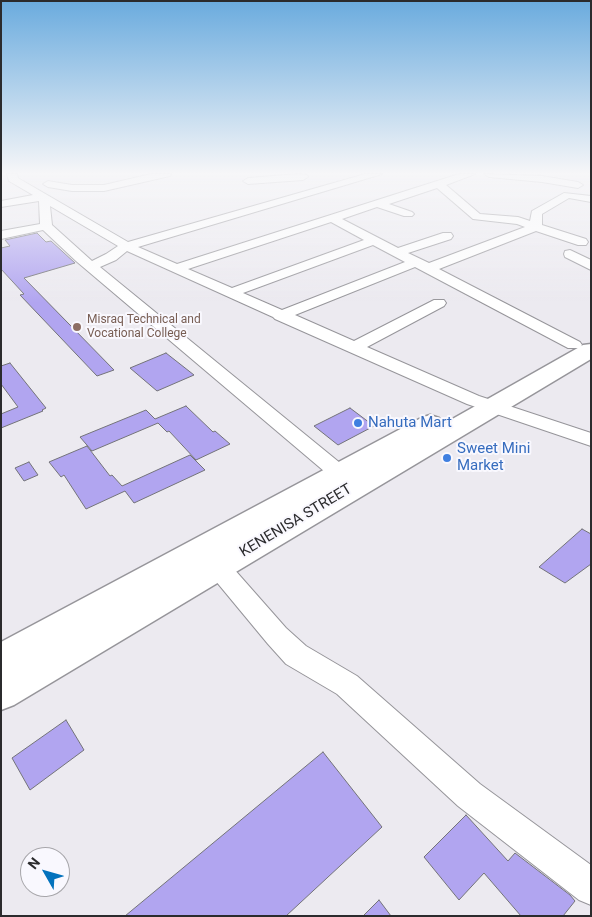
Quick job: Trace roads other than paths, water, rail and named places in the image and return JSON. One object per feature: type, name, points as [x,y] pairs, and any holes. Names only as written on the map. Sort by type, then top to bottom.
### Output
[{"type":"main road","name":"KENENISA STREET","points":[[1,693],[127,604],[338,472],[482,403],[586,349]]},
{"type":"main road","name":"KENENISA STREET","points":[[1,660],[127,604],[218,567],[482,403]]},
{"type":"street","points":[[46,217],[46,226],[91,266],[338,472]]},
{"type":"street","points":[[84,217],[126,246],[280,316],[482,403],[591,440]]},
{"type":"street","points":[[91,266],[112,257],[126,246],[225,217]]},
{"type":"street","points":[[176,268],[336,217]]},
{"type":"street","points":[[477,217],[510,220],[582,242]]},
{"type":"street","points":[[536,217],[536,227]]},
{"type":"street","points":[[332,218],[586,349]]},
{"type":"street","points":[[1,235],[46,226]]},
{"type":"street","points":[[280,316],[536,227]]},
{"type":"street","points":[[398,252],[447,236]]},
{"type":"street","points":[[230,293],[374,240]]},
{"type":"street","points":[[570,254],[591,266]]},
{"type":"street","points":[[353,348],[439,304]]},
{"type":"street","points":[[218,567],[277,636],[296,655],[347,685],[469,795],[591,888]]},
{"type":"place","name":"Misraq Technical and Vocational College","points":[[77,327]]},
{"type":"place","name":"Nahuta Mart","points":[[358,423]]},
{"type":"place","name":"Sweet Mini Market","points":[[447,458]]}]
